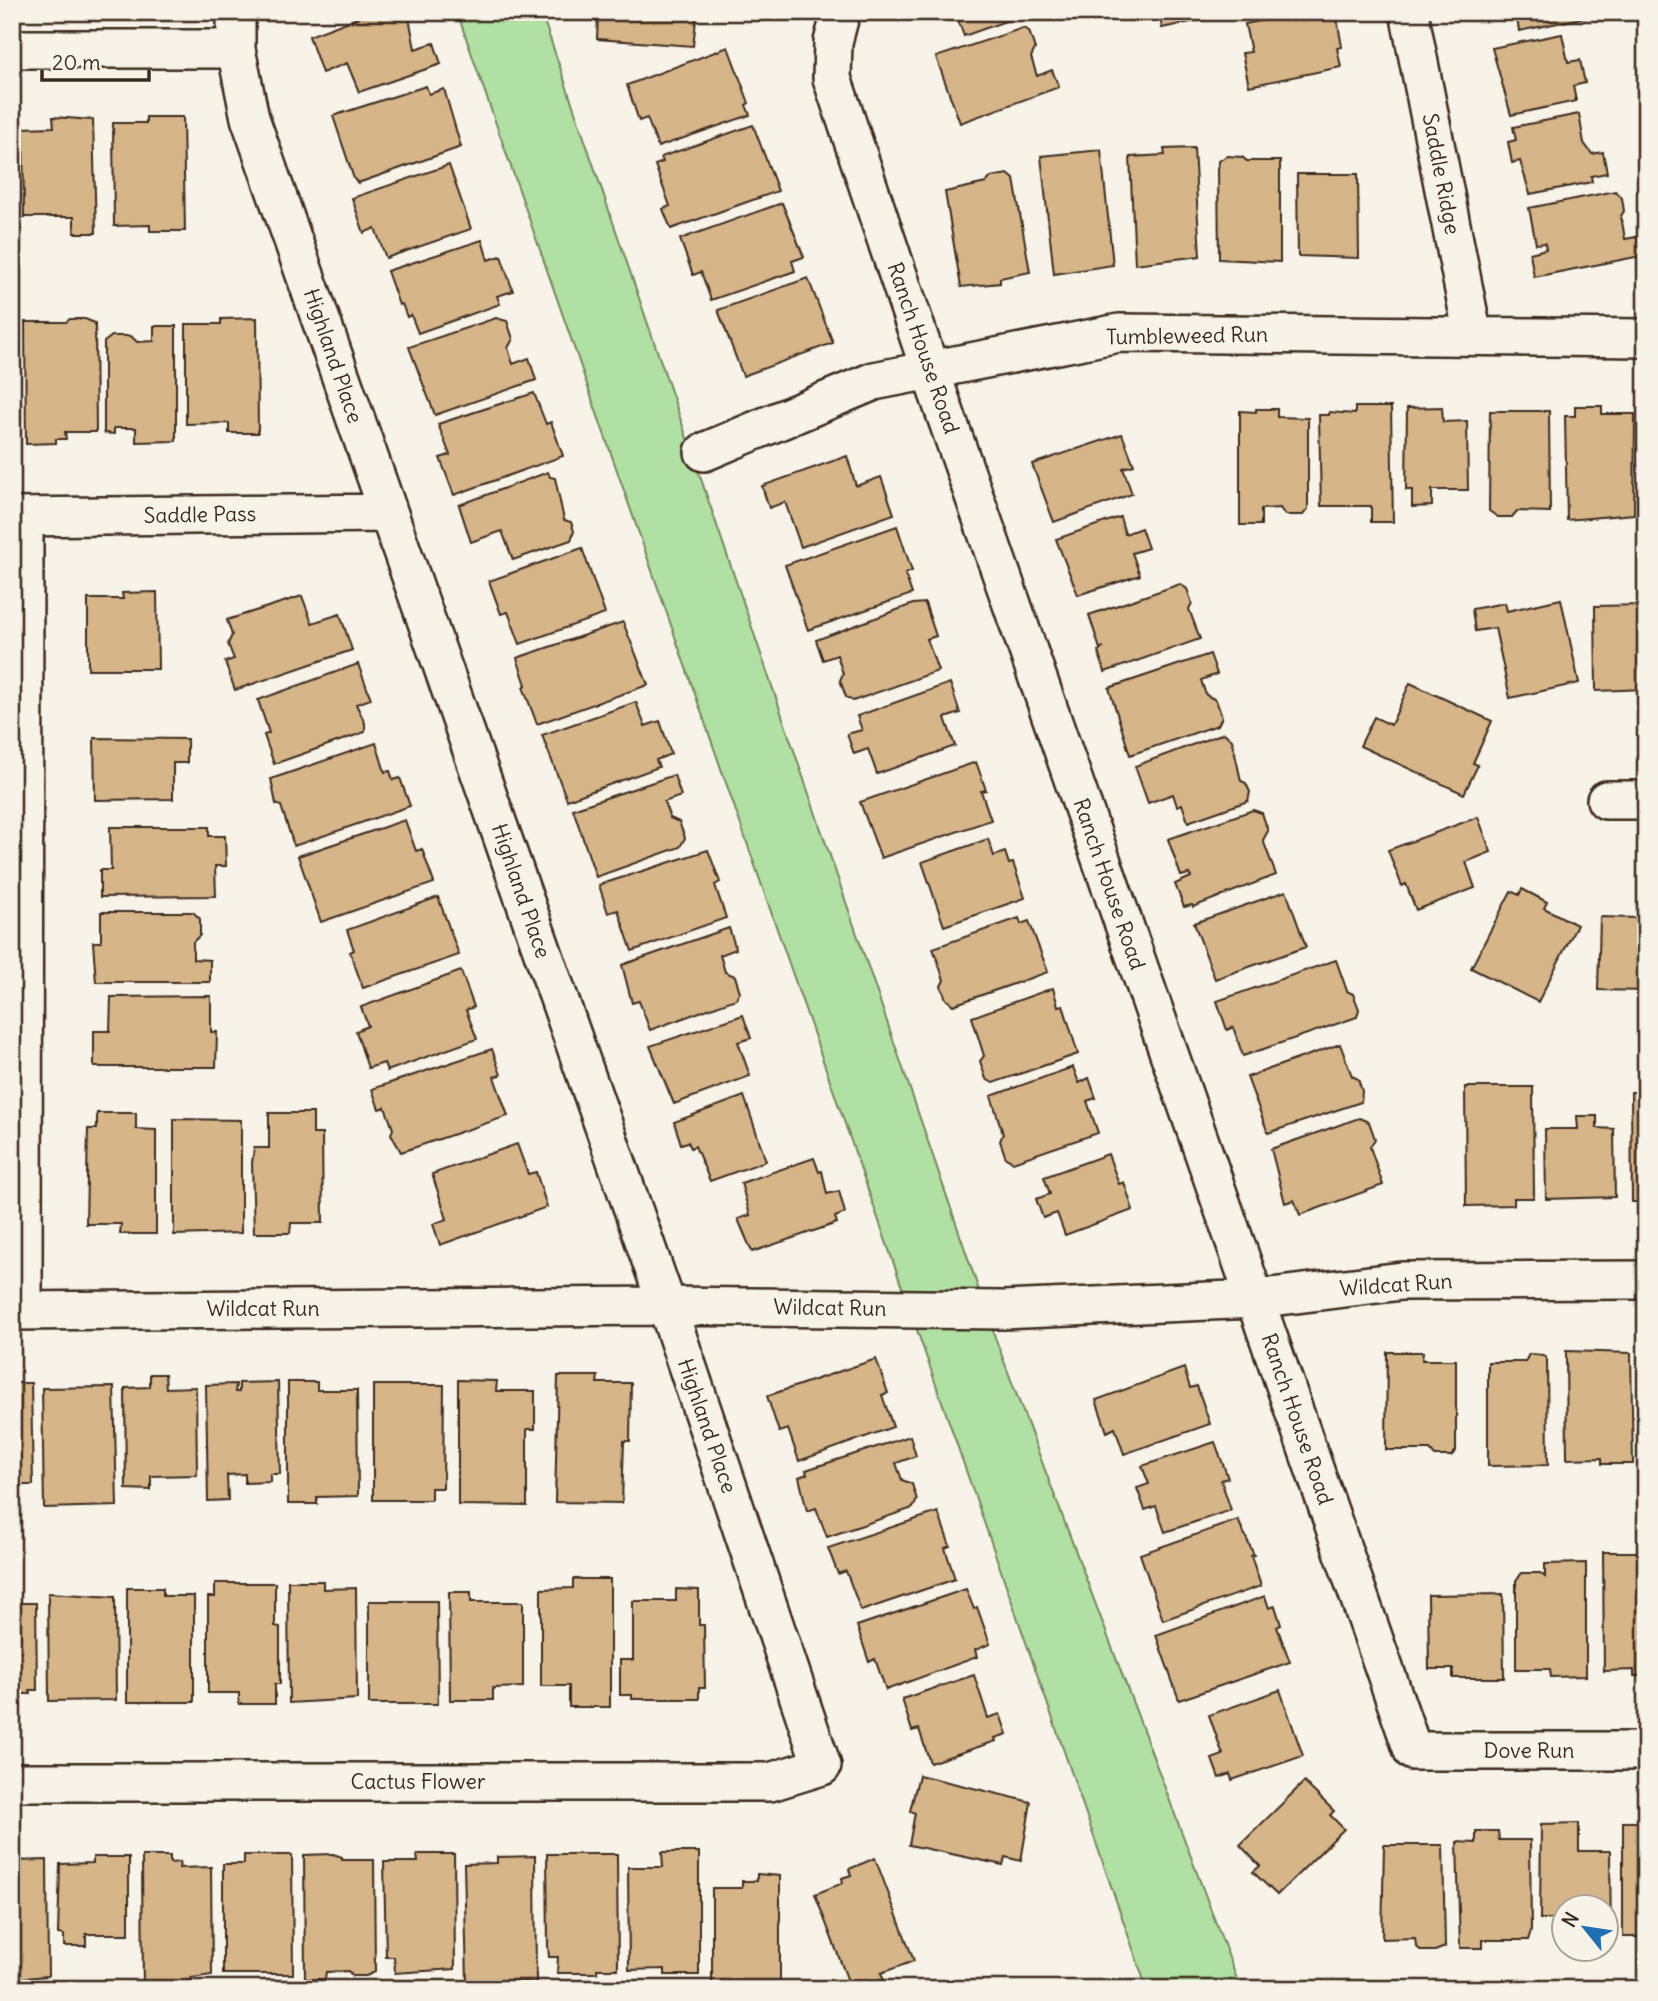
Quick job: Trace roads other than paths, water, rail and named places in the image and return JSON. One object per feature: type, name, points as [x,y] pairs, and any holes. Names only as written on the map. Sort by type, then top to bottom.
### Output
[{"type":"street","name":"Highland Place","points":[[236,12],[236,49],[250,118],[667,1306],[822,1766]]},
{"type":"street","name":"Ranch House Road","points":[[841,12],[833,42],[832,78],[930,370],[1413,1751]]},
{"type":"street","name":"Saddle Ridge","points":[[1409,12],[1474,336]]},
{"type":"street","points":[[12,49],[236,49]]},
{"type":"street","name":"Tumbleweed Run","points":[[704,452],[874,381],[1119,333],[1646,338]]},
{"type":"street","name":"Saddle Pass","points":[[18,517],[387,513]]},
{"type":"street","points":[[18,517],[18,1311]]},
{"type":"street","points":[[1606,800],[1646,800]]},
{"type":"street","name":"Wildcat Run","points":[[18,1311],[667,1306],[1003,1310],[1255,1299],[1402,1281],[1646,1280]]},
{"type":"street","name":"Dove Run","points":[[1413,1751],[1646,1751]]},
{"type":"street","name":"Cactus Flower","points":[[12,1782],[771,1782],[822,1766]]}]
